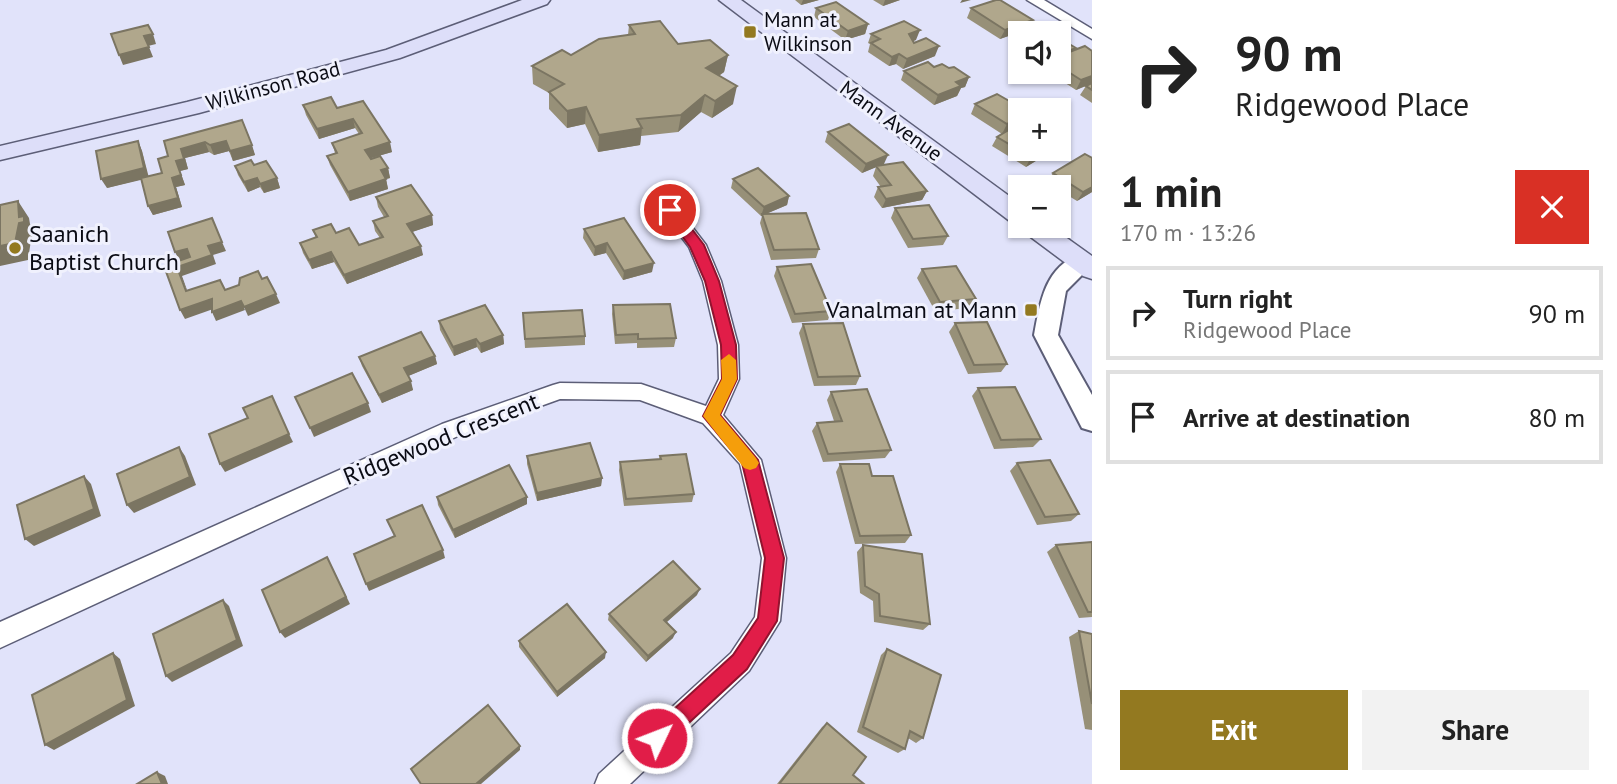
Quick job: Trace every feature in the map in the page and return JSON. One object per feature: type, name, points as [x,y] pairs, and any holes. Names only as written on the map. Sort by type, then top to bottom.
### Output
[{"type":"main road","name":"Wilkinson Road","points":[[0,153],[191,108],[393,54],[540,0]]},
{"type":"main road","name":"Mann Avenue","points":[[729,0],[1008,207]]},
{"type":"main road","points":[[1049,238],[1087,266]]},
{"type":"street","points":[[1034,0],[1092,35]]},
{"type":"street","points":[[670,210],[697,245],[712,281],[728,345],[729,379],[711,416]]},
{"type":"street","points":[[1087,266],[1055,288],[1046,335],[1092,420]]},
{"type":"street","name":"Ridgewood Crescent","points":[[0,635],[450,430],[560,391],[641,392],[711,416],[750,460],[774,558],[767,621],[740,662],[608,784]]},
{"type":"building","points":[[1000,0],[1033,20],[1008,21],[1008,29],[1005,30],[971,8]]},
{"type":"building","points":[[836,2],[868,24],[848,31],[816,8]]},
{"type":"building","points":[[660,21],[678,44],[710,40],[728,55],[706,68],[737,86],[715,101],[705,95],[681,115],[637,119],[642,128],[599,135],[586,107],[567,111],[549,92],[564,84],[532,66],[562,50],[571,55],[599,39],[635,34],[629,25]]},
{"type":"building","points":[[904,21],[920,30],[909,34],[914,43],[926,38],[939,46],[907,59],[899,54],[892,57],[871,43],[880,39],[871,34]]},
{"type":"building","points":[[148,25],[153,34],[144,36],[149,47],[119,55],[111,34]]},
{"type":"building","points":[[1085,46],[1092,51],[1092,76],[1081,80],[1071,74],[1071,51]]},
{"type":"building","points":[[928,62],[934,67],[942,64],[949,68],[954,67],[969,77],[956,82],[961,86],[938,95],[904,71]]},
{"type":"building","points":[[997,94],[1008,100],[1008,124],[1007,124],[975,104]]},
{"type":"building","points":[[331,97],[337,108],[363,101],[390,142],[365,150],[371,159],[380,156],[388,168],[381,170],[386,179],[348,192],[327,156],[337,153],[332,143],[362,133],[353,119],[317,129],[303,105]]},
{"type":"building","points":[[242,120],[252,145],[230,151],[226,141],[210,145],[205,142],[181,149],[184,159],[176,161],[181,175],[172,178],[178,198],[148,206],[141,178],[162,173],[158,159],[168,156],[164,141]]},
{"type":"building","points":[[849,124],[888,155],[866,164],[828,132]]},
{"type":"building","points":[[1008,130],[1008,143],[997,137]]},
{"type":"building","points":[[138,141],[144,168],[101,179],[96,151]]},
{"type":"building","points":[[1085,154],[1092,158],[1092,187],[1083,192],[1071,184],[1071,175],[1053,173]]},
{"type":"building","points":[[251,160],[254,165],[266,161],[277,178],[260,184],[257,178],[244,182],[235,166]]},
{"type":"building","points":[[903,162],[927,191],[886,199],[878,187],[891,185],[876,166]]},
{"type":"building","points":[[758,168],[789,196],[764,207],[733,179]]},
{"type":"building","points":[[411,185],[432,215],[407,224],[421,246],[344,275],[331,252],[309,260],[300,243],[317,237],[313,230],[331,224],[336,233],[349,228],[359,245],[383,237],[373,221],[388,216],[376,197]]},
{"type":"building","points":[[18,201],[19,217],[24,216],[24,222],[19,223],[15,243],[0,246],[0,205]]},
{"type":"building","points":[[929,205],[948,236],[913,239],[895,208]]},
{"type":"building","points":[[806,213],[819,249],[774,250],[762,214]]},
{"type":"building","points":[[212,218],[222,242],[208,246],[212,255],[177,267],[186,291],[220,280],[225,290],[239,285],[240,278],[258,271],[262,279],[267,277],[276,294],[244,307],[241,301],[212,312],[212,299],[180,310],[164,266],[190,257],[187,249],[175,252],[168,232]]},
{"type":"building","points":[[624,218],[654,263],[624,271],[607,243],[595,247],[584,229]]},
{"type":"building","points":[[811,264],[831,311],[795,314],[777,267]]},
{"type":"building","points":[[956,266],[976,299],[940,302],[922,269]]},
{"type":"building","points":[[670,304],[676,338],[638,339],[638,334],[616,335],[613,305]]},
{"type":"building","points":[[485,305],[503,335],[480,344],[476,339],[453,347],[439,321]]},
{"type":"building","points":[[582,310],[585,336],[525,339],[523,313]]},
{"type":"building","points":[[987,322],[1007,364],[974,365],[955,323]]},
{"type":"building","points":[[843,323],[860,376],[818,377],[803,324]]},
{"type":"building","points":[[421,332],[435,356],[404,368],[411,381],[379,395],[359,357]]},
{"type":"building","points":[[352,373],[368,403],[310,428],[295,397]]},
{"type":"building","points":[[1015,387],[1041,439],[1001,440],[978,388]]},
{"type":"building","points":[[867,389],[891,450],[828,454],[817,423],[842,421],[831,392]]},
{"type":"building","points":[[272,396],[289,434],[220,464],[209,434],[248,418],[243,408]]},
{"type":"building","points":[[590,443],[602,478],[537,493],[527,456]]},
{"type":"building","points":[[179,447],[190,477],[127,505],[117,474]]},
{"type":"building","points":[[686,454],[694,494],[626,499],[620,462]]},
{"type":"building","points":[[1050,460],[1079,514],[1045,517],[1017,463]]},
{"type":"building","points":[[840,464],[869,464],[872,476],[893,476],[911,535],[860,536]]},
{"type":"building","points":[[509,465],[527,497],[453,530],[437,497]]},
{"type":"building","points":[[84,476],[94,509],[25,539],[17,505]]},
{"type":"building","points":[[422,505],[443,550],[366,584],[354,554],[395,536],[387,520]]},
{"type":"building","points":[[1092,542],[1092,612],[1088,612],[1056,545]]},
{"type":"building","points":[[863,545],[922,554],[930,624],[880,616],[879,594],[865,586]]},
{"type":"building","points":[[327,557],[346,597],[280,632],[262,590]]},
{"type":"building","points":[[673,561],[700,589],[664,620],[676,632],[648,656],[609,614]]},
{"type":"building","points":[[223,600],[237,640],[166,676],[153,634]]},
{"type":"building","points":[[567,604],[606,652],[557,692],[519,641]]},
{"type":"building","points":[[1079,631],[1092,634],[1092,704]]},
{"type":"building","points":[[887,649],[941,675],[923,738],[910,731],[905,749],[863,727]]},
{"type":"building","points":[[113,653],[127,700],[45,745],[32,695]]},
{"type":"building","points":[[488,705],[520,746],[476,784],[421,784],[411,769]]},
{"type":"building","points":[[827,723],[866,757],[853,775],[864,784],[781,784],[780,783]]},
{"type":"building","points":[[157,772],[162,784],[137,784]]},
{"type":"slow traffic","points":[[729,360],[729,379],[711,416],[750,463]]},
{"type":"place","name":"Mann at Wilkinson","points":[[750,32]]},
{"type":"place","name":"Saanich Baptist Church","points":[[15,248]]},
{"type":"place","name":"Vanalman at Mann","points":[[1031,310]]},
{"type":"route","points":[[657,738],[740,662],[767,621],[774,558],[750,460],[711,416],[729,379],[728,345],[712,281],[697,245],[670,210]]}]
